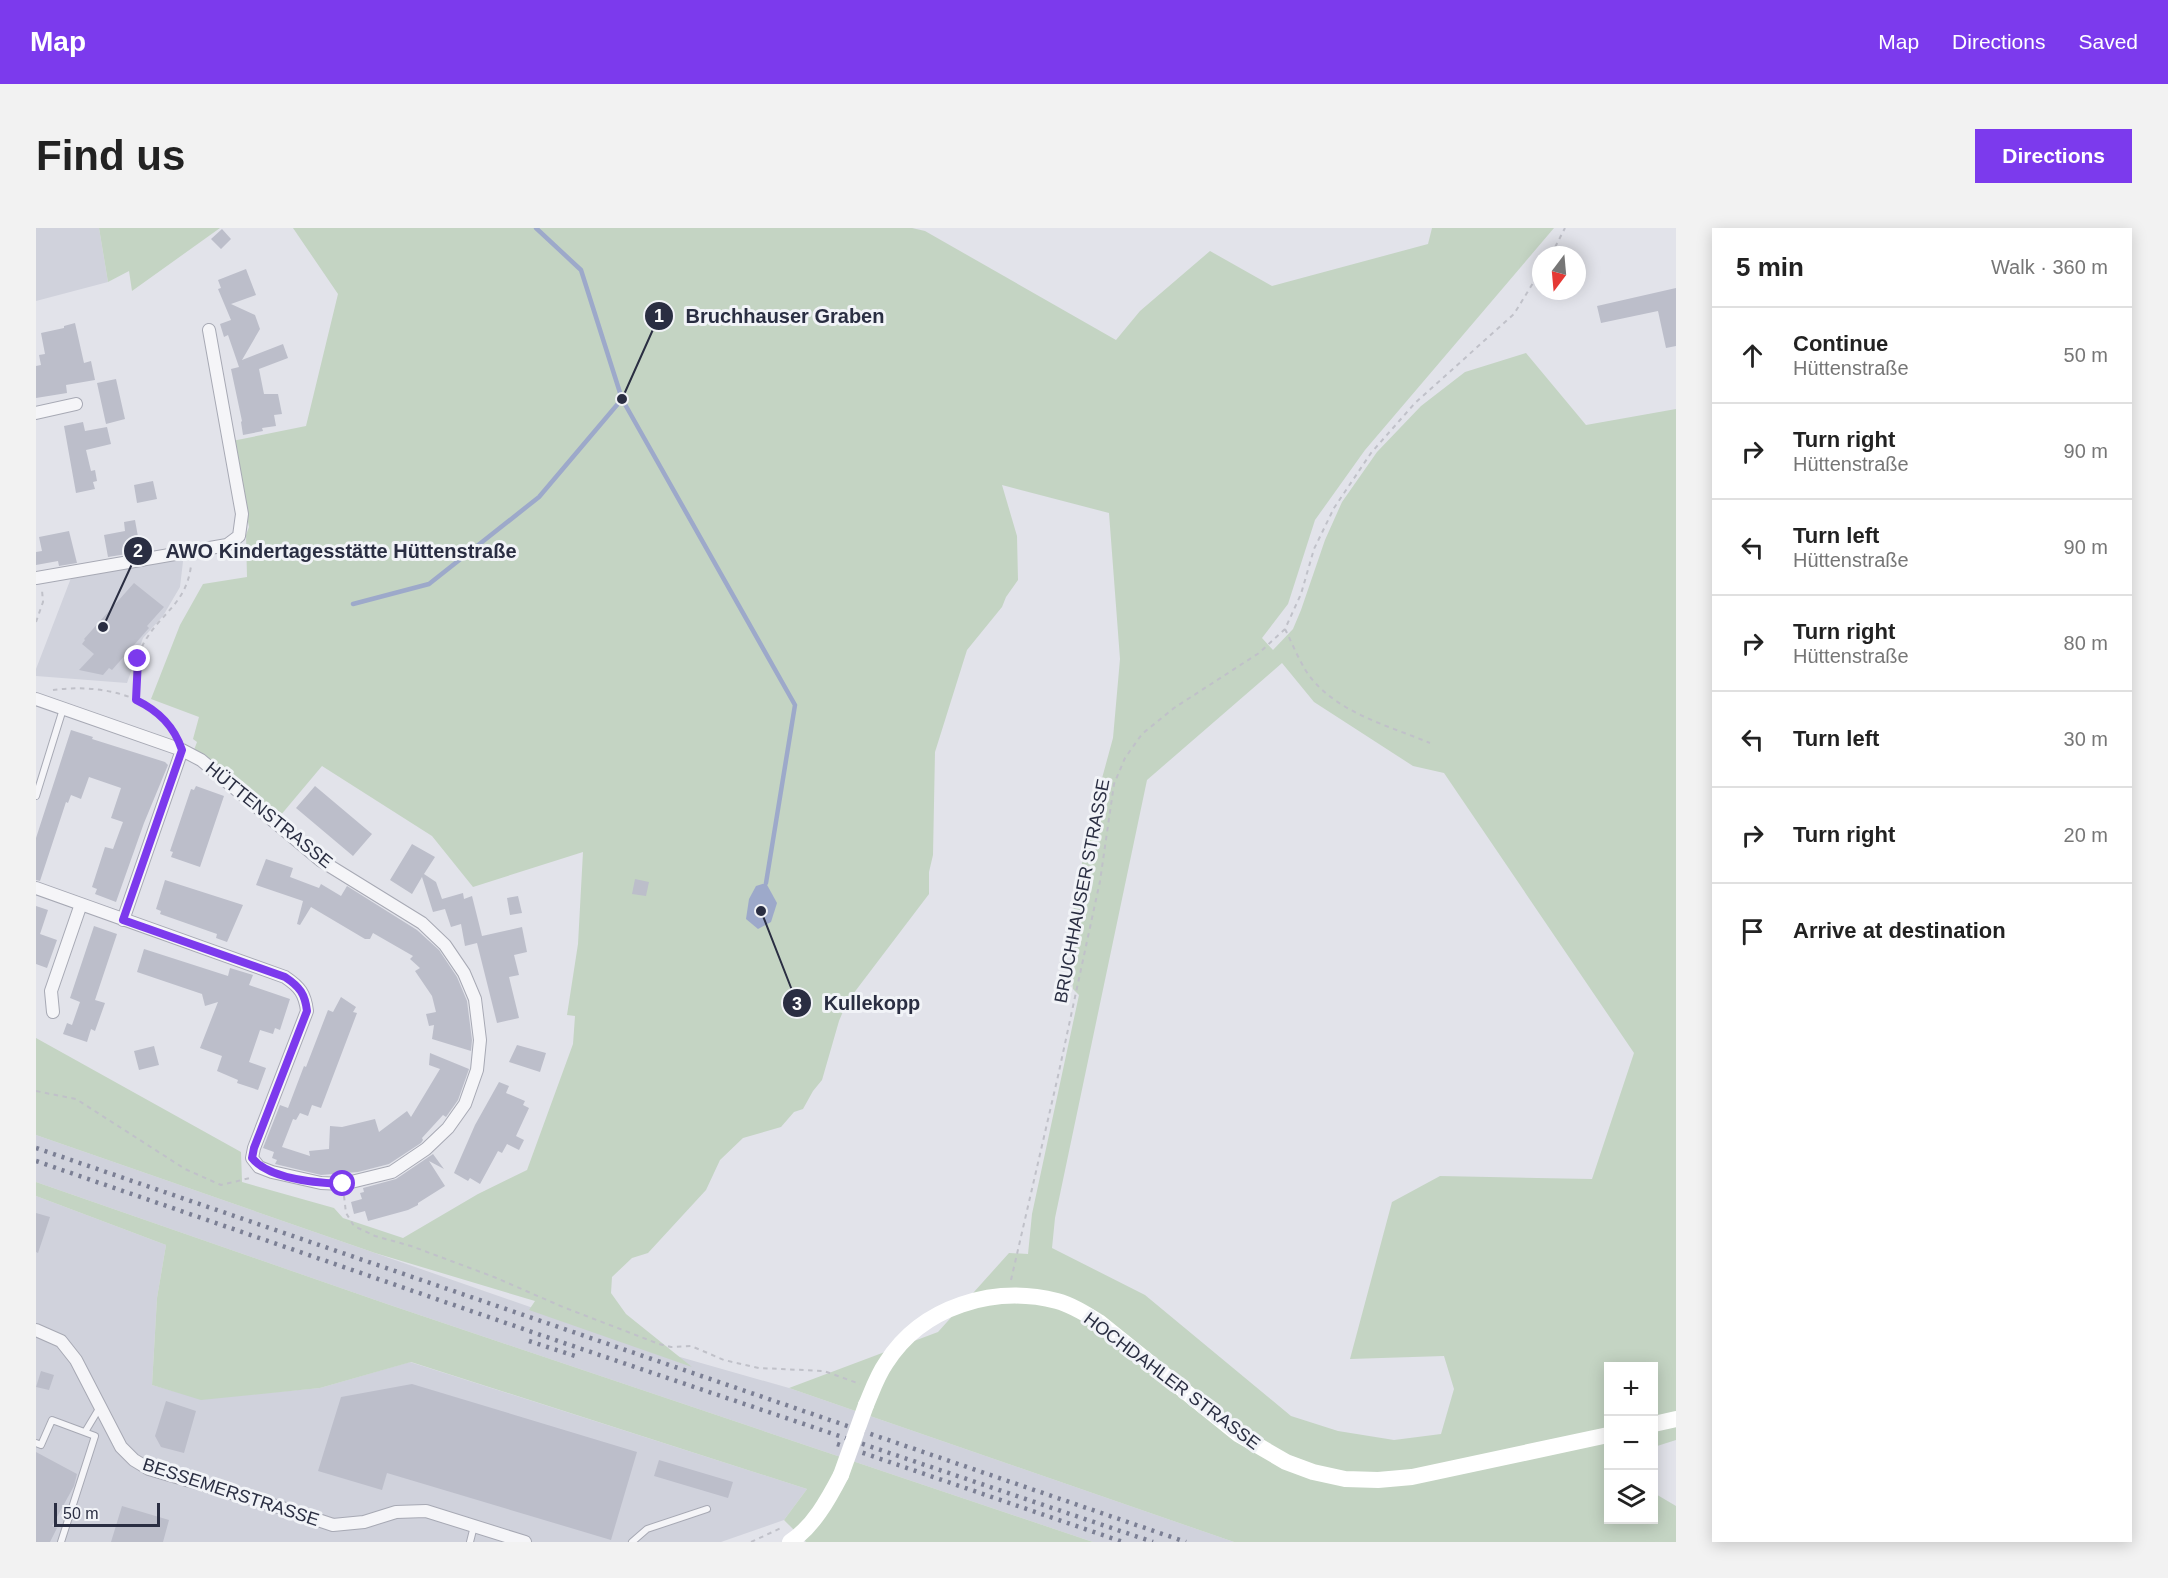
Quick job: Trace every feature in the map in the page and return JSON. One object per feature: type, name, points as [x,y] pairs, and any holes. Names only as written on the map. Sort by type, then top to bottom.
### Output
[{"type":"main road","name":"HOCHDAHLER STRASSE","points":[[790,1542],[817,1516],[841,1475],[876,1380],[886,1362],[903,1341],[940,1313],[970,1301],[1010,1295],[1059,1302],[1083,1312],[1099,1322],[1238,1434],[1286,1462],[1313,1472],[1345,1479],[1378,1480],[1412,1477],[1604,1436]]},
{"type":"main road","points":[[1658,1423],[1676,1419]]},
{"type":"street","points":[[38,578],[227,545],[239,536],[240,504],[209,330]]},
{"type":"street","points":[[36,412],[76,404]]},
{"type":"street","name":"HÜTTENSTRASSE","points":[[40,696],[63,709],[182,750],[201,760],[320,860],[422,923],[445,945],[464,973],[475,999],[480,1040],[477,1070],[465,1104],[448,1128],[426,1149],[392,1172],[343,1184],[321,1183],[272,1172]]},
{"type":"street","name":"HÜTTENSTRASSE","points":[[123,920],[182,750]]},
{"type":"street","points":[[36,888],[285,977],[298,985],[306,998],[307,1011],[252,1158],[259,1167],[272,1172]]},
{"type":"street","points":[[53,1012],[51,991],[81,904]]},
{"type":"street","name":"BESSEMERSTRASSE","points":[[36,1330],[61,1341],[76,1360],[121,1447],[134,1461],[149,1469],[333,1525],[364,1522],[396,1512],[426,1511],[525,1542]]},
{"type":"lane","points":[[36,796],[63,709]]},
{"type":"lane","points":[[85,1432],[100,1407]]},
{"type":"lane","points":[[36,1443],[41,1445],[52,1420],[95,1436],[61,1542]]},
{"type":"lane","points":[[632,1542],[647,1529],[707,1509]]},
{"type":"lane","points":[[470,1542],[474,1526]]},
{"type":"path","points":[[1556,246],[1565,228]]},
{"type":"path","name":"BRUCHHAUSER STRASSE","points":[[1011,1283],[1100,881],[1114,784],[1125,758],[1142,734],[1174,708],[1259,653],[1285,628],[1301,594],[1314,549],[1335,508],[1371,453],[1415,404],[1514,314],[1532,285]]},
{"type":"path","points":[[136,700],[138,659],[148,636],[172,609],[182,591],[189,574],[189,551]]},
{"type":"path","points":[[36,622],[43,602],[38,578]]},
{"type":"path","points":[[1285,628],[1306,671],[1326,694],[1350,710],[1430,742]]},
{"type":"path","points":[[40,696],[72,687],[121,694],[136,700],[163,717],[175,733],[182,750]]},
{"type":"path","points":[[36,1091],[76,1099],[185,1170],[221,1185],[272,1172]]},
{"type":"path","points":[[344,1191],[346,1214],[354,1226],[375,1236],[411,1246],[494,1277],[638,1336],[671,1347],[691,1346],[724,1360],[759,1368],[824,1371],[863,1385]]},
{"type":"path","points":[[751,1542],[789,1524]]},
{"type":"shaded area","points":[[36,228],[99,228],[108,282],[36,301]]},
{"type":"shaded area","points":[[184,553],[180,587],[163,616],[143,638],[127,683],[36,676],[36,669],[71,578]]},
{"type":"shaded area","points":[[36,1135],[645,1347],[789,1388],[1234,1542],[1093,1542],[387,1304],[36,1182]]},
{"type":"shaded area","points":[[36,1196],[166,1245],[157,1298],[152,1385],[201,1399],[320,1388],[410,1362],[807,1489],[784,1520],[721,1542],[36,1542]]},
{"type":"green space","points":[[99,228],[220,228],[132,291],[129,271],[108,282]]},
{"type":"green space","points":[[293,228],[912,228],[925,231],[1116,340],[1140,311],[1210,251],[1272,286],[1428,244],[1432,228],[1554,228],[1539,246],[1532,246],[1532,254],[1365,450],[1315,520],[1288,604],[1262,638],[1273,650],[1293,629],[1325,540],[1342,502],[1377,452],[1421,406],[1465,372],[1526,353],[1586,425],[1676,409],[1676,1440],[1658,1446],[1658,1362],[1604,1362],[1604,1524],[1658,1524],[1658,1495],[1676,1506],[1676,1542],[1234,1542],[789,1388],[938,1332],[1009,1253],[1028,1254],[1032,1214],[1079,995],[1073,989],[1068,938],[1089,826],[1113,738],[1120,659],[1109,513],[1002,485],[1017,536],[1018,580],[1002,607],[967,650],[935,752],[933,855],[929,872],[929,894],[847,1002],[839,1021],[822,1080],[803,1109],[794,1112],[781,1127],[743,1138],[720,1160],[706,1190],[648,1253],[632,1258],[612,1277],[611,1293],[626,1314],[692,1367],[529,1310],[535,1301],[375,1253],[36,1135],[36,1038],[241,1152],[242,1182],[334,1208],[343,1218],[403,1238],[478,1194],[527,1170],[573,1044],[575,1016],[567,1015],[578,944],[583,852],[473,887],[432,836],[322,766],[280,816],[194,750],[197,742],[193,739],[199,717],[151,699],[180,625],[203,584],[247,577],[246,535],[249,527],[232,441],[306,426],[338,294]],"holes":[[[1282,663],[1314,702],[1413,766],[1444,773],[1634,1053],[1592,1179],[1440,1176],[1392,1202],[1350,1359],[1444,1356],[1454,1389],[1441,1434],[1394,1440],[1338,1431],[1291,1416],[1145,1295],[1052,1248],[1055,1218],[1147,780]]]},
{"type":"green space","points":[[36,1182],[387,1304],[1093,1542],[806,1542],[784,1520],[807,1489],[411,1362],[320,1388],[201,1400],[152,1385],[157,1298],[166,1245],[36,1196]]},
{"type":"water","points":[[766,883],[777,903],[771,922],[758,929],[746,919],[749,899],[756,886]]},
{"type":"building","points":[[222,229],[231,239],[221,249],[211,239]]},
{"type":"building","points":[[246,269],[256,295],[231,304],[255,315],[260,329],[242,360],[283,344],[288,358],[259,369],[264,394],[278,394],[282,414],[274,415],[276,426],[243,435],[231,369],[239,367],[228,335],[224,337],[220,324],[231,320],[218,289],[221,288],[218,280]]},
{"type":"building","points":[[1676,288],[1676,346],[1666,348],[1658,311],[1601,323],[1597,306]]},
{"type":"building","points":[[75,323],[84,363],[91,361],[95,380],[66,385],[67,393],[36,398],[36,366],[41,365],[39,355],[45,354],[41,333]]},
{"type":"building","points":[[116,379],[125,419],[106,424],[97,383]]},
{"type":"building","points":[[83,422],[85,431],[107,427],[111,444],[86,450],[91,471],[95,470],[97,481],[93,482],[95,489],[76,493],[64,426]]},
{"type":"building","points":[[153,481],[157,499],[137,503],[134,485]]},
{"type":"building","points":[[135,520],[140,548],[132,549],[133,553],[108,557],[104,535],[125,531],[124,522]]},
{"type":"building","points":[[69,531],[77,563],[59,566],[58,561],[36,565],[36,552],[42,551],[39,537]]},
{"type":"building","points":[[134,583],[164,607],[112,670],[109,668],[103,675],[79,670],[94,654],[82,644],[84,639]]},
{"type":"building","points":[[71,730],[165,762],[168,765],[144,823],[116,902],[95,894],[97,889],[92,887],[105,847],[113,849],[123,822],[111,818],[121,788],[89,777],[81,799],[71,795],[68,803],[66,802],[40,881],[36,880],[36,838]]},
{"type":"building","points":[[196,786],[224,796],[200,867],[171,857],[173,852],[170,851],[191,789],[194,790]]},
{"type":"building","points":[[315,786],[372,834],[353,856],[296,808]]},
{"type":"building","points":[[412,844],[435,857],[424,874],[436,882],[442,899],[463,893],[464,899],[472,896],[482,936],[522,927],[527,952],[514,955],[519,975],[509,977],[519,1018],[497,1023],[477,943],[465,946],[461,924],[451,927],[445,909],[433,912],[422,877],[412,894],[390,880]]},
{"type":"building","points":[[266,859],[293,868],[290,877],[319,888],[321,884],[341,896],[347,886],[417,930],[439,950],[457,977],[467,1001],[472,1040],[471,1051],[432,1039],[434,1025],[429,1026],[426,1014],[436,1012],[432,996],[415,971],[420,968],[410,959],[413,956],[373,933],[370,939],[365,939],[311,907],[300,925],[297,924],[303,901],[256,885]]},
{"type":"building","points":[[635,879],[649,882],[646,896],[632,894]]},
{"type":"building","points":[[165,880],[243,905],[227,942],[216,938],[217,934],[160,914],[161,911],[156,909]]},
{"type":"building","points":[[518,896],[522,913],[510,915],[507,898]]},
{"type":"building","points":[[36,906],[48,910],[40,934],[57,940],[47,968],[36,964]]},
{"type":"building","points":[[94,926],[117,934],[95,1000],[105,1003],[95,1031],[91,1029],[87,1042],[63,1034],[67,1023],[72,1025],[80,1002],[70,998]]},
{"type":"building","points":[[144,949],[228,976],[230,968],[253,975],[249,985],[290,999],[280,1030],[275,1028],[273,1034],[260,1030],[249,1062],[266,1068],[258,1090],[237,1083],[238,1080],[217,1071],[222,1056],[200,1048],[218,1002],[205,1006],[202,994],[137,972]]},
{"type":"building","points":[[341,997],[356,1007],[353,1012],[357,1013],[321,1108],[312,1105],[308,1116],[300,1113],[296,1120],[293,1119],[282,1147],[310,1156],[309,1151],[329,1149],[330,1126],[342,1127],[375,1119],[379,1132],[407,1111],[411,1117],[440,1069],[429,1065],[430,1053],[469,1069],[458,1100],[446,1117],[443,1115],[422,1138],[421,1143],[389,1164],[358,1172],[321,1175],[275,1164],[277,1160],[272,1158],[274,1152],[263,1148],[280,1105],[288,1108],[328,1010],[333,1012]]},
{"type":"building","points":[[517,1045],[546,1053],[540,1072],[509,1062]]},
{"type":"building","points":[[154,1046],[159,1065],[139,1070],[134,1051]]},
{"type":"building","points":[[499,1082],[509,1086],[506,1093],[525,1101],[523,1105],[529,1108],[516,1136],[524,1140],[519,1150],[507,1144],[502,1153],[498,1151],[480,1184],[470,1178],[468,1181],[454,1173],[475,1125]]},
{"type":"building","points":[[433,1154],[444,1169],[429,1161],[445,1186],[408,1210],[368,1221],[365,1211],[354,1214],[351,1202],[362,1199],[360,1193],[364,1192],[363,1188],[396,1179]]},
{"type":"building","points":[[36,1213],[50,1217],[38,1253],[36,1252]]},
{"type":"building","points":[[41,1371],[54,1375],[49,1390],[36,1387]]},
{"type":"building","points":[[412,1384],[637,1452],[611,1540],[387,1473],[382,1490],[318,1471],[341,1397]]},
{"type":"building","points":[[166,1401],[196,1411],[184,1453],[161,1447],[155,1436]]},
{"type":"building","points":[[36,1452],[77,1474],[74,1486],[52,1526],[57,1528],[50,1542],[36,1542]]},
{"type":"building","points":[[659,1460],[733,1482],[728,1498],[654,1476]]},
{"type":"building","points":[[122,1506],[169,1520],[163,1542],[111,1542]]},
{"type":"waterway","points":[[536,228],[581,270],[622,399],[795,705],[766,883]]},
{"type":"waterway","points":[[353,604],[429,584],[539,497],[622,399]]},
{"type":"railway","points":[[36,1148],[1186,1542]]},
{"type":"railway","points":[[36,1161],[564,1343],[1153,1542]]},
{"type":"railway","points":[[529,1341],[575,1356]]},
{"type":"railway","points":[[837,1444],[1123,1542]]},
{"type":"place","name":"Bruchhauser Graben","points":[[622,399]]},
{"type":"place","name":"AWO Kindertagesstätte Hüttenstraße","points":[[103,627]]},
{"type":"place","name":"Kullekopp","points":[[761,911]]},
{"type":"route","points":[[138,659],[136,700],[163,717],[178,738],[182,750],[123,920],[285,977],[298,985],[306,998],[307,1011],[252,1158],[259,1167],[272,1172],[321,1183],[343,1184]]}]
